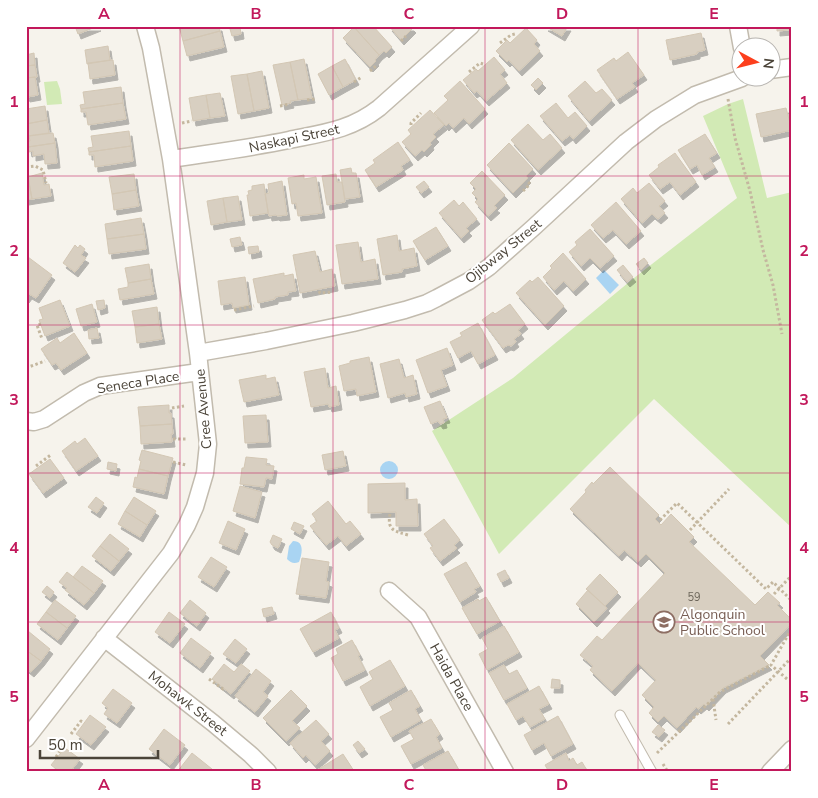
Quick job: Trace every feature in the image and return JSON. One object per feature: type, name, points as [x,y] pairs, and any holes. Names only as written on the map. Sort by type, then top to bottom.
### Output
[{"type":"street","name":"Cree Avenue","points":[[26,739],[171,552],[195,507],[205,473],[208,444],[198,353],[170,159],[151,48],[145,26]]},
{"type":"street","name":"Naskapi Street","points":[[170,159],[326,134],[346,127],[379,108],[471,26]]},
{"type":"street","name":"Ojibway Street","points":[[198,353],[353,323],[405,310],[437,298],[469,281],[489,266],[626,142],[656,119],[695,95],[730,82]]},
{"type":"street","name":"Seneca Place","points":[[26,421],[34,422],[44,419],[84,393],[100,386],[199,372]]},
{"type":"street","name":"Haida Place","points":[[389,591],[418,617],[505,772]]},
{"type":"street","name":"Mohawk Street","points":[[104,638],[213,723],[268,772]]},
{"type":"street","points":[[770,772],[792,749]]},
{"type":"lane","points":[[620,715],[652,772]]},
{"type":"path","points":[[500,43],[515,34]]},
{"type":"path","points":[[401,41],[406,36]]},
{"type":"path","points":[[468,72],[480,63],[483,64]]},
{"type":"path","points":[[370,71],[377,65]]},
{"type":"path","points":[[354,82],[362,77]]},
{"type":"path","points":[[725,84],[735,138],[750,191],[782,334]]},
{"type":"path","points":[[26,100],[31,99]]},
{"type":"path","points":[[308,100],[315,99]]},
{"type":"path","points":[[280,106],[290,104]]},
{"type":"path","points":[[411,125],[421,113]]},
{"type":"path","points":[[182,123],[192,120]]},
{"type":"path","points":[[40,168],[43,162]]},
{"type":"path","points":[[26,167],[35,166],[43,170],[46,183]]},
{"type":"path","points":[[523,191],[530,184],[528,182]]},
{"type":"path","points":[[319,291],[323,294],[333,292]]},
{"type":"path","points":[[234,310],[254,306]]},
{"type":"path","points":[[41,324],[37,325],[42,339]]},
{"type":"path","points":[[26,368],[45,361]]},
{"type":"path","points":[[172,408],[184,406]]},
{"type":"path","points":[[174,439],[188,439]]},
{"type":"path","points":[[36,466],[52,454]]},
{"type":"path","points":[[173,462],[186,465]]},
{"type":"path","points":[[690,530],[728,489]]},
{"type":"path","points":[[660,520],[676,503],[766,588],[773,582],[792,601]]},
{"type":"path","points":[[390,514],[390,527],[393,530],[408,535]]},
{"type":"path","points":[[774,594],[792,575]]},
{"type":"path","points":[[657,752],[720,692],[771,665],[792,628]]},
{"type":"path","points":[[728,724],[792,657]]},
{"type":"path","points":[[771,665],[787,679]]},
{"type":"path","points":[[209,679],[223,689],[225,687]]},
{"type":"path","points":[[713,699],[716,720]]},
{"type":"path","points":[[71,734],[81,721],[83,723]]},
{"type":"path","points":[[56,757],[65,743]]},
{"type":"green space","points":[[57,81],[62,104],[47,105],[44,82]]},
{"type":"green space","points":[[743,99],[767,198],[792,192],[792,528],[654,399],[499,554],[432,431],[513,378],[634,278],[737,198],[703,116]]},
{"type":"water","points":[[604,270],[619,285],[610,294],[596,278]]},
{"type":"water","points":[[389,461],[395,464],[398,470],[395,476],[389,479],[383,476],[380,470],[383,464]]},
{"type":"water","points":[[293,541],[299,543],[302,548],[299,562],[296,563],[287,559],[289,546]]},
{"type":"building","points":[[75,26],[98,26],[78,34]]},
{"type":"building","points":[[179,26],[219,26],[220,31],[183,41]]},
{"type":"building","points":[[355,26],[373,26],[392,47],[386,53],[384,51],[379,55]]},
{"type":"building","points":[[389,26],[411,26],[413,28],[401,40]]},
{"type":"building","points":[[545,26],[568,26],[562,36]]},
{"type":"building","points":[[777,26],[792,26],[792,31],[777,31]]},
{"type":"building","points":[[240,27],[241,34],[232,36],[230,29]]},
{"type":"building","points":[[354,27],[379,55],[370,67],[343,38]]},
{"type":"building","points":[[526,28],[537,40],[534,44],[540,51],[519,71],[509,60],[507,62],[496,51],[507,40],[510,43]]},
{"type":"building","points":[[220,31],[224,47],[187,56],[183,41]]},
{"type":"building","points":[[701,33],[705,50],[697,52],[697,54],[670,60],[666,40]]},
{"type":"building","points":[[108,46],[110,60],[87,64],[85,50]]},
{"type":"building","points":[[628,52],[644,75],[632,83],[635,87],[617,99],[597,70],[614,58],[616,61]]},
{"type":"building","points":[[34,53],[35,65],[26,66],[26,55]]},
{"type":"building","points":[[494,57],[505,70],[500,74],[507,83],[486,101],[477,91],[474,93],[463,80],[476,69],[478,71]]},
{"type":"building","points":[[304,59],[312,98],[298,100],[290,62]]},
{"type":"building","points":[[345,59],[356,80],[343,87],[332,66]]},
{"type":"building","points":[[113,60],[115,75],[90,79],[88,63]]},
{"type":"building","points":[[290,62],[298,100],[282,105],[273,65]]},
{"type":"building","points":[[35,65],[37,77],[26,78],[26,66]]},
{"type":"building","points":[[332,66],[343,87],[329,95],[318,74]]},
{"type":"building","points":[[262,71],[269,108],[254,111],[247,74]]},
{"type":"building","points":[[247,74],[254,111],[238,114],[231,76]]},
{"type":"building","points":[[35,77],[38,95],[27,97],[26,78]]},
{"type":"building","points":[[538,78],[543,83],[536,90],[531,85]]},
{"type":"building","points":[[460,81],[485,109],[469,124],[464,118],[453,128],[449,123],[446,126],[434,113],[448,100],[444,96]]},
{"type":"building","points":[[585,81],[596,93],[602,89],[612,100],[589,121],[568,96]]},
{"type":"building","points":[[121,87],[123,103],[81,109],[80,105],[85,104],[83,92]]},
{"type":"building","points":[[220,93],[225,116],[210,118],[206,95]]},
{"type":"building","points":[[206,95],[210,118],[193,121],[189,98]]},
{"type":"building","points":[[123,103],[126,119],[88,125],[86,112],[81,112],[81,109]]},
{"type":"building","points":[[556,103],[568,118],[575,112],[587,126],[573,139],[570,135],[562,141],[540,116]]},
{"type":"building","points":[[45,106],[47,120],[26,124],[26,109]]},
{"type":"building","points":[[786,108],[792,130],[761,137],[756,114]]},
{"type":"building","points":[[430,110],[444,125],[433,134],[436,137],[430,143],[431,145],[424,152],[422,150],[415,156],[402,142],[411,134],[408,130]]},
{"type":"building","points":[[47,120],[49,133],[27,136],[26,124]]},
{"type":"building","points":[[528,124],[543,140],[550,134],[562,148],[538,170],[511,140]]},
{"type":"building","points":[[129,131],[131,146],[89,152],[88,148],[93,147],[91,136]]},
{"type":"building","points":[[53,133],[55,143],[28,147],[27,141],[30,141],[29,136]]},
{"type":"building","points":[[705,134],[717,153],[709,158],[715,167],[702,175],[697,165],[690,169],[678,150]]},
{"type":"building","points":[[398,142],[410,160],[401,166],[403,170],[376,187],[365,170],[375,163],[373,160]]},
{"type":"building","points":[[55,143],[57,163],[45,164],[44,154],[33,156],[33,151],[29,152],[28,147]]},
{"type":"building","points":[[509,143],[533,169],[526,176],[528,178],[513,193],[487,165]]},
{"type":"building","points":[[131,146],[133,161],[95,167],[94,155],[89,155],[89,152]]},
{"type":"building","points":[[675,153],[696,182],[680,195],[670,182],[660,189],[649,175],[659,167],[658,165]]},
{"type":"building","points":[[351,168],[352,173],[356,173],[360,197],[345,199],[340,170]]},
{"type":"building","points":[[482,171],[505,195],[494,206],[497,208],[488,216],[475,202],[478,199],[472,193],[476,189],[470,183]]},
{"type":"building","points":[[42,173],[44,185],[49,184],[51,196],[32,199],[28,177]]},
{"type":"building","points":[[134,174],[136,190],[112,194],[109,177]]},
{"type":"building","points":[[336,174],[337,182],[342,182],[345,202],[327,205],[322,176]]},
{"type":"building","points":[[304,175],[304,179],[316,177],[322,213],[298,216],[296,203],[292,204],[288,178]]},
{"type":"building","points":[[26,177],[28,177],[32,199],[26,200]]},
{"type":"building","points":[[282,181],[287,215],[269,216],[265,194],[269,193],[268,184]]},
{"type":"building","points":[[424,181],[429,187],[421,193],[416,187]]},
{"type":"building","points":[[649,183],[665,201],[659,206],[665,213],[658,219],[652,214],[642,223],[621,199],[633,188],[637,193]]},
{"type":"building","points":[[264,184],[268,213],[250,216],[248,191],[252,190],[252,186]]},
{"type":"building","points":[[136,190],[139,206],[114,210],[112,194]]},
{"type":"building","points":[[238,196],[242,220],[227,222],[223,198]]},
{"type":"building","points":[[223,198],[227,222],[211,225],[207,201]]},
{"type":"building","points":[[454,200],[459,206],[463,202],[477,219],[466,228],[469,231],[461,238],[439,213]]},
{"type":"building","points":[[616,202],[641,231],[626,244],[613,230],[603,238],[591,225]]},
{"type":"building","points":[[141,218],[144,234],[107,239],[105,224]]},
{"type":"building","points":[[436,227],[448,246],[425,260],[413,241]]},
{"type":"building","points":[[590,229],[614,256],[600,268],[590,258],[581,266],[569,252],[577,245],[575,242]]},
{"type":"building","points":[[144,234],[146,249],[109,254],[107,239]]},
{"type":"building","points":[[397,235],[399,251],[414,248],[417,266],[402,269],[402,272],[383,275],[377,239]]},
{"type":"building","points":[[240,237],[242,245],[232,247],[230,239]]},
{"type":"building","points":[[358,242],[361,262],[375,259],[378,279],[342,284],[336,245]]},
{"type":"building","points":[[75,245],[78,248],[80,245],[85,249],[81,255],[86,258],[75,272],[63,263]]},
{"type":"building","points":[[258,246],[259,252],[249,254],[248,247]]},
{"type":"building","points":[[315,251],[320,272],[332,269],[335,286],[300,293],[293,255]]},
{"type":"building","points":[[563,253],[586,279],[573,291],[564,281],[554,290],[543,277],[552,268],[550,266]]},
{"type":"building","points":[[28,257],[52,275],[36,298],[29,294],[26,298],[26,260]]},
{"type":"building","points":[[644,258],[648,263],[641,270],[636,264]]},
{"type":"building","points":[[149,264],[151,279],[128,283],[125,268]]},
{"type":"building","points":[[623,265],[633,277],[627,282],[617,270]]},
{"type":"building","points":[[284,273],[284,276],[293,274],[296,291],[258,303],[253,279]]},
{"type":"building","points":[[245,277],[249,305],[233,308],[232,303],[221,305],[218,281]]},
{"type":"building","points":[[538,277],[564,306],[545,325],[516,293],[530,280],[532,282]]},
{"type":"building","points":[[151,279],[154,294],[120,300],[118,289],[128,287],[128,283]]},
{"type":"building","points":[[60,300],[70,326],[45,336],[39,320],[43,319],[39,308]]},
{"type":"building","points":[[104,300],[105,308],[98,310],[96,301]]},
{"type":"building","points":[[92,304],[97,322],[81,326],[76,309]]},
{"type":"building","points":[[510,304],[525,324],[518,330],[521,334],[514,339],[516,342],[511,346],[508,345],[503,348],[482,320]]},
{"type":"building","points":[[157,307],[159,324],[135,327],[132,311]]},
{"type":"building","points":[[478,323],[495,355],[478,364],[471,351],[458,358],[450,342],[462,336],[460,333]]},
{"type":"building","points":[[159,324],[162,339],[137,343],[135,327]]},
{"type":"building","points":[[97,328],[99,338],[89,339],[88,330]]},
{"type":"building","points":[[74,333],[87,353],[61,370],[56,363],[52,365],[41,349],[57,338],[60,343]]},
{"type":"building","points":[[447,348],[453,365],[441,370],[447,386],[428,393],[416,360]]},
{"type":"building","points":[[369,357],[376,392],[357,396],[356,389],[344,391],[339,366],[350,363],[350,361]]},
{"type":"building","points":[[399,359],[404,378],[413,375],[417,394],[406,397],[405,393],[388,398],[380,364]]},
{"type":"building","points":[[325,368],[328,388],[336,386],[339,405],[329,407],[328,404],[311,407],[304,372]]},
{"type":"building","points":[[266,375],[266,379],[275,377],[279,395],[244,402],[239,380]]},
{"type":"building","points":[[440,401],[447,418],[443,419],[444,423],[440,424],[438,421],[431,424],[424,407]]},
{"type":"building","points":[[169,405],[172,424],[140,426],[138,407]]},
{"type":"building","points":[[266,415],[268,442],[245,443],[243,416]]},
{"type":"building","points":[[172,424],[172,442],[141,444],[140,426]]},
{"type":"building","points":[[85,438],[98,456],[76,471],[62,451],[75,441],[77,444]]},
{"type":"building","points":[[142,450],[173,458],[168,476],[139,469]]},
{"type":"building","points":[[343,451],[346,466],[325,470],[322,455]]},
{"type":"building","points":[[246,457],[267,459],[266,465],[274,466],[272,479],[266,478],[264,487],[240,484],[242,468],[244,468]]},
{"type":"building","points":[[50,459],[64,478],[43,493],[29,474]]},
{"type":"building","points":[[108,462],[117,464],[116,471],[107,469]]},
{"type":"building","points":[[610,467],[659,515],[655,519],[661,525],[671,514],[694,537],[689,542],[755,605],[768,592],[780,603],[777,605],[792,620],[792,623],[760,656],[769,665],[723,688],[706,706],[704,704],[698,709],[696,707],[677,728],[664,716],[658,722],[649,713],[654,707],[642,695],[656,680],[638,663],[612,691],[590,670],[593,666],[580,655],[597,636],[602,640],[665,573],[646,554],[638,562],[624,550],[619,556],[570,509],[586,492],[585,490],[592,482],[593,484]]},
{"type":"building","points":[[139,469],[168,476],[164,494],[133,487]]},
{"type":"building","points":[[405,483],[405,500],[417,499],[418,526],[396,526],[396,512],[368,513],[368,484]]},
{"type":"building","points":[[240,486],[262,492],[255,518],[233,511]]},
{"type":"building","points":[[96,497],[104,503],[97,513],[88,507]]},
{"type":"building","points":[[134,497],[156,511],[147,525],[125,511]]},
{"type":"building","points":[[328,501],[346,524],[350,521],[361,534],[346,546],[338,536],[326,545],[310,526],[317,521],[312,514]]},
{"type":"building","points":[[125,511],[147,525],[140,537],[118,524]]},
{"type":"building","points":[[444,519],[460,540],[454,545],[457,548],[440,561],[430,548],[433,546],[424,534]]},
{"type":"building","points":[[228,521],[245,529],[236,550],[219,543]]},
{"type":"building","points":[[294,522],[304,526],[300,534],[291,529]]},
{"type":"building","points":[[110,534],[129,549],[119,561],[100,546]]},
{"type":"building","points":[[273,535],[282,539],[278,548],[270,542]]},
{"type":"building","points":[[100,546],[119,561],[111,571],[92,556]]},
{"type":"building","points":[[211,557],[227,567],[214,587],[198,577]]},
{"type":"building","points":[[302,558],[329,562],[326,581],[329,582],[326,598],[296,594]]},
{"type":"building","points":[[466,562],[480,586],[474,589],[476,592],[460,602],[444,574]]},
{"type":"building","points":[[82,566],[103,581],[94,593],[73,577]]},
{"type":"building","points":[[505,570],[509,578],[501,582],[497,574]]},
{"type":"building","points":[[67,572],[94,593],[84,605],[65,590],[67,588],[59,582]]},
{"type":"building","points":[[600,574],[618,592],[605,606],[586,589]]},
{"type":"building","points":[[47,586],[54,592],[50,598],[42,592]]},
{"type":"building","points":[[588,590],[607,608],[594,622],[576,604]]},
{"type":"building","points":[[486,597],[500,621],[477,634],[462,608],[478,599],[479,601]]},
{"type":"building","points":[[55,600],[76,616],[67,628],[46,612]]},
{"type":"building","points":[[190,600],[206,613],[197,626],[180,613]]},
{"type":"building","points":[[272,607],[274,614],[264,617],[262,609]]},
{"type":"building","points":[[46,612],[67,628],[58,640],[37,624]]},
{"type":"building","points":[[169,612],[185,624],[170,643],[155,632]]},
{"type":"building","points":[[331,612],[339,628],[335,630],[339,638],[313,652],[300,629]]},
{"type":"building","points":[[504,626],[519,652],[487,670],[479,654],[488,649],[482,638]]},
{"type":"building","points":[[28,631],[50,649],[41,661],[26,650],[26,633]]},
{"type":"building","points":[[191,638],[211,653],[200,668],[180,653]]},
{"type":"building","points":[[235,639],[247,649],[236,663],[223,654]]},
{"type":"building","points":[[352,640],[365,670],[343,681],[331,658],[338,654],[336,649]]},
{"type":"building","points":[[26,650],[41,661],[31,672],[26,668]]},
{"type":"building","points":[[390,660],[405,686],[370,706],[360,687],[373,679],[369,672]]},
{"type":"building","points":[[224,664],[234,672],[241,664],[250,671],[231,694],[212,679]]},
{"type":"building","points":[[504,665],[509,674],[517,670],[527,688],[504,700],[489,673]]},
{"type":"building","points":[[256,669],[271,681],[263,692],[268,696],[255,712],[235,696]]},
{"type":"building","points":[[552,679],[560,680],[560,688],[551,688]]},
{"type":"building","points":[[539,686],[549,704],[539,709],[545,719],[530,727],[523,716],[516,720],[507,704]]},
{"type":"building","points":[[113,689],[132,703],[117,723],[104,714],[108,708],[102,703]]},
{"type":"building","points":[[291,690],[307,706],[292,721],[300,728],[286,741],[263,718]]},
{"type":"building","points":[[411,690],[420,706],[415,709],[421,720],[391,737],[380,717],[393,710],[389,703]]},
{"type":"building","points":[[90,715],[106,727],[91,745],[76,734]]},
{"type":"building","points":[[558,716],[573,744],[551,756],[544,743],[532,750],[524,735]]},
{"type":"building","points":[[431,719],[440,734],[436,737],[442,748],[411,764],[401,746],[414,739],[409,731]]},
{"type":"building","points":[[316,720],[329,734],[321,741],[330,751],[315,765],[306,755],[303,758],[290,743]]},
{"type":"building","points":[[658,725],[665,730],[659,737],[652,732]]},
{"type":"building","points":[[164,729],[185,745],[170,765],[149,749]]},
{"type":"building","points":[[358,741],[365,749],[359,753],[353,745]]},
{"type":"building","points":[[65,748],[80,759],[70,772],[60,772],[51,765]]},
{"type":"building","points":[[448,751],[460,772],[427,772],[423,765]]},
{"type":"building","points":[[192,753],[212,769],[211,772],[177,772]]},
{"type":"building","points":[[566,753],[569,761],[573,758],[577,765],[582,762],[588,772],[549,772],[545,765]]},
{"type":"building","points":[[343,754],[354,771],[314,772]]},
{"type":"place","name":"Algonquin Public School","points":[[664,622]]}]
